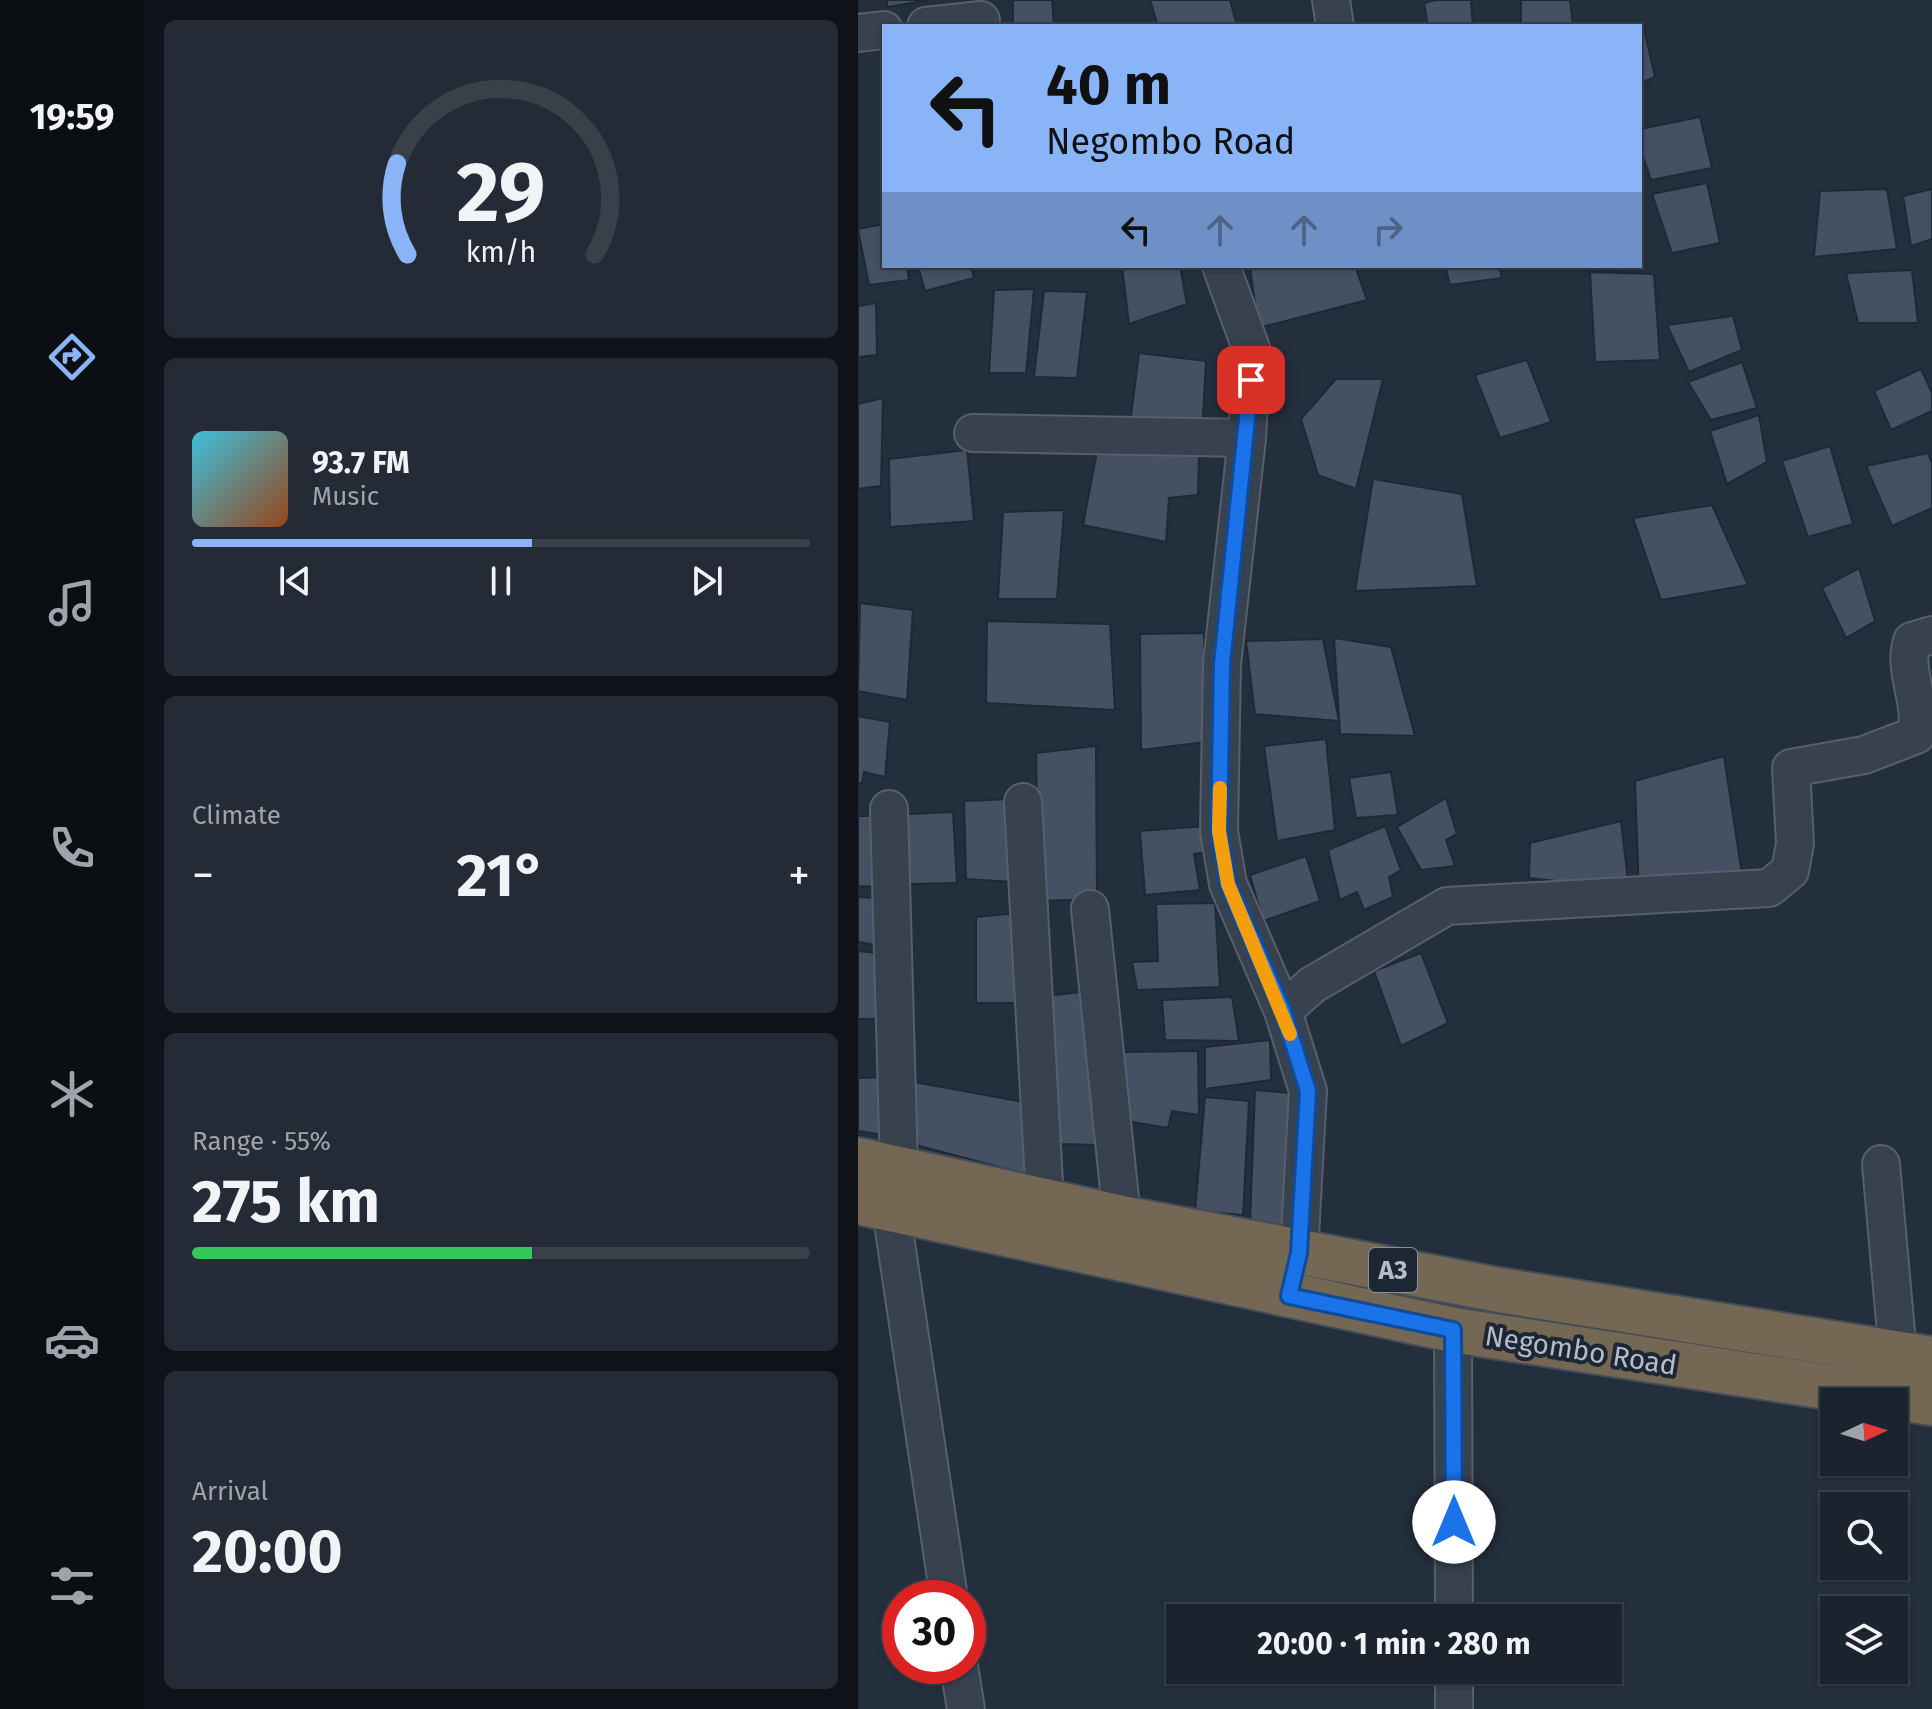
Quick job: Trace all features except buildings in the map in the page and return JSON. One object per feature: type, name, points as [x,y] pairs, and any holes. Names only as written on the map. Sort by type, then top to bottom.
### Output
[{"type":"highway","name":"Negombo Road","points":[[878,1181],[1045,1201],[1499,1290],[1915,1357]]},
{"type":"highway","name":"Negombo Road","points":[[878,1181],[1289,1296],[1453,1330],[1932,1403]]},
{"type":"street","points":[[1331,0],[1335,24]]},
{"type":"street","points":[[944,24],[981,20]]},
{"type":"street","points":[[858,33],[882,30]]},
{"type":"street","points":[[1222,268],[1252,351],[1247,438],[1222,664],[1219,831],[1228,884],[1283,1011],[1308,1091],[1299,1253],[1289,1296]]},
{"type":"street","points":[[973,433],[1247,438]]},
{"type":"street","points":[[1283,1011],[1312,985],[1447,906],[1769,888],[1790,871],[1795,843],[1791,768],[1864,755],[1916,735],[1920,719],[1908,654],[1912,641],[1932,635]]},
{"type":"street","points":[[1023,802],[1045,1201]]},
{"type":"street","points":[[889,809],[878,1181],[946,1580]]},
{"type":"street","points":[[1090,909],[1122,1218]]},
{"type":"street","points":[[1881,1164],[1915,1357]]},
{"type":"street","points":[[1453,1330],[1454,1604]]},
{"type":"street","points":[[962,1684],[966,1709]]},
{"type":"street","points":[[1454,1684],[1454,1709]]},
{"type":"slow traffic","points":[[1220,788],[1219,831],[1228,884],[1290,1034]]},
{"type":"route","points":[[1251,380],[1222,664],[1219,831],[1228,884],[1283,1011],[1308,1091],[1299,1253],[1289,1296],[1453,1330],[1454,1522]]}]
